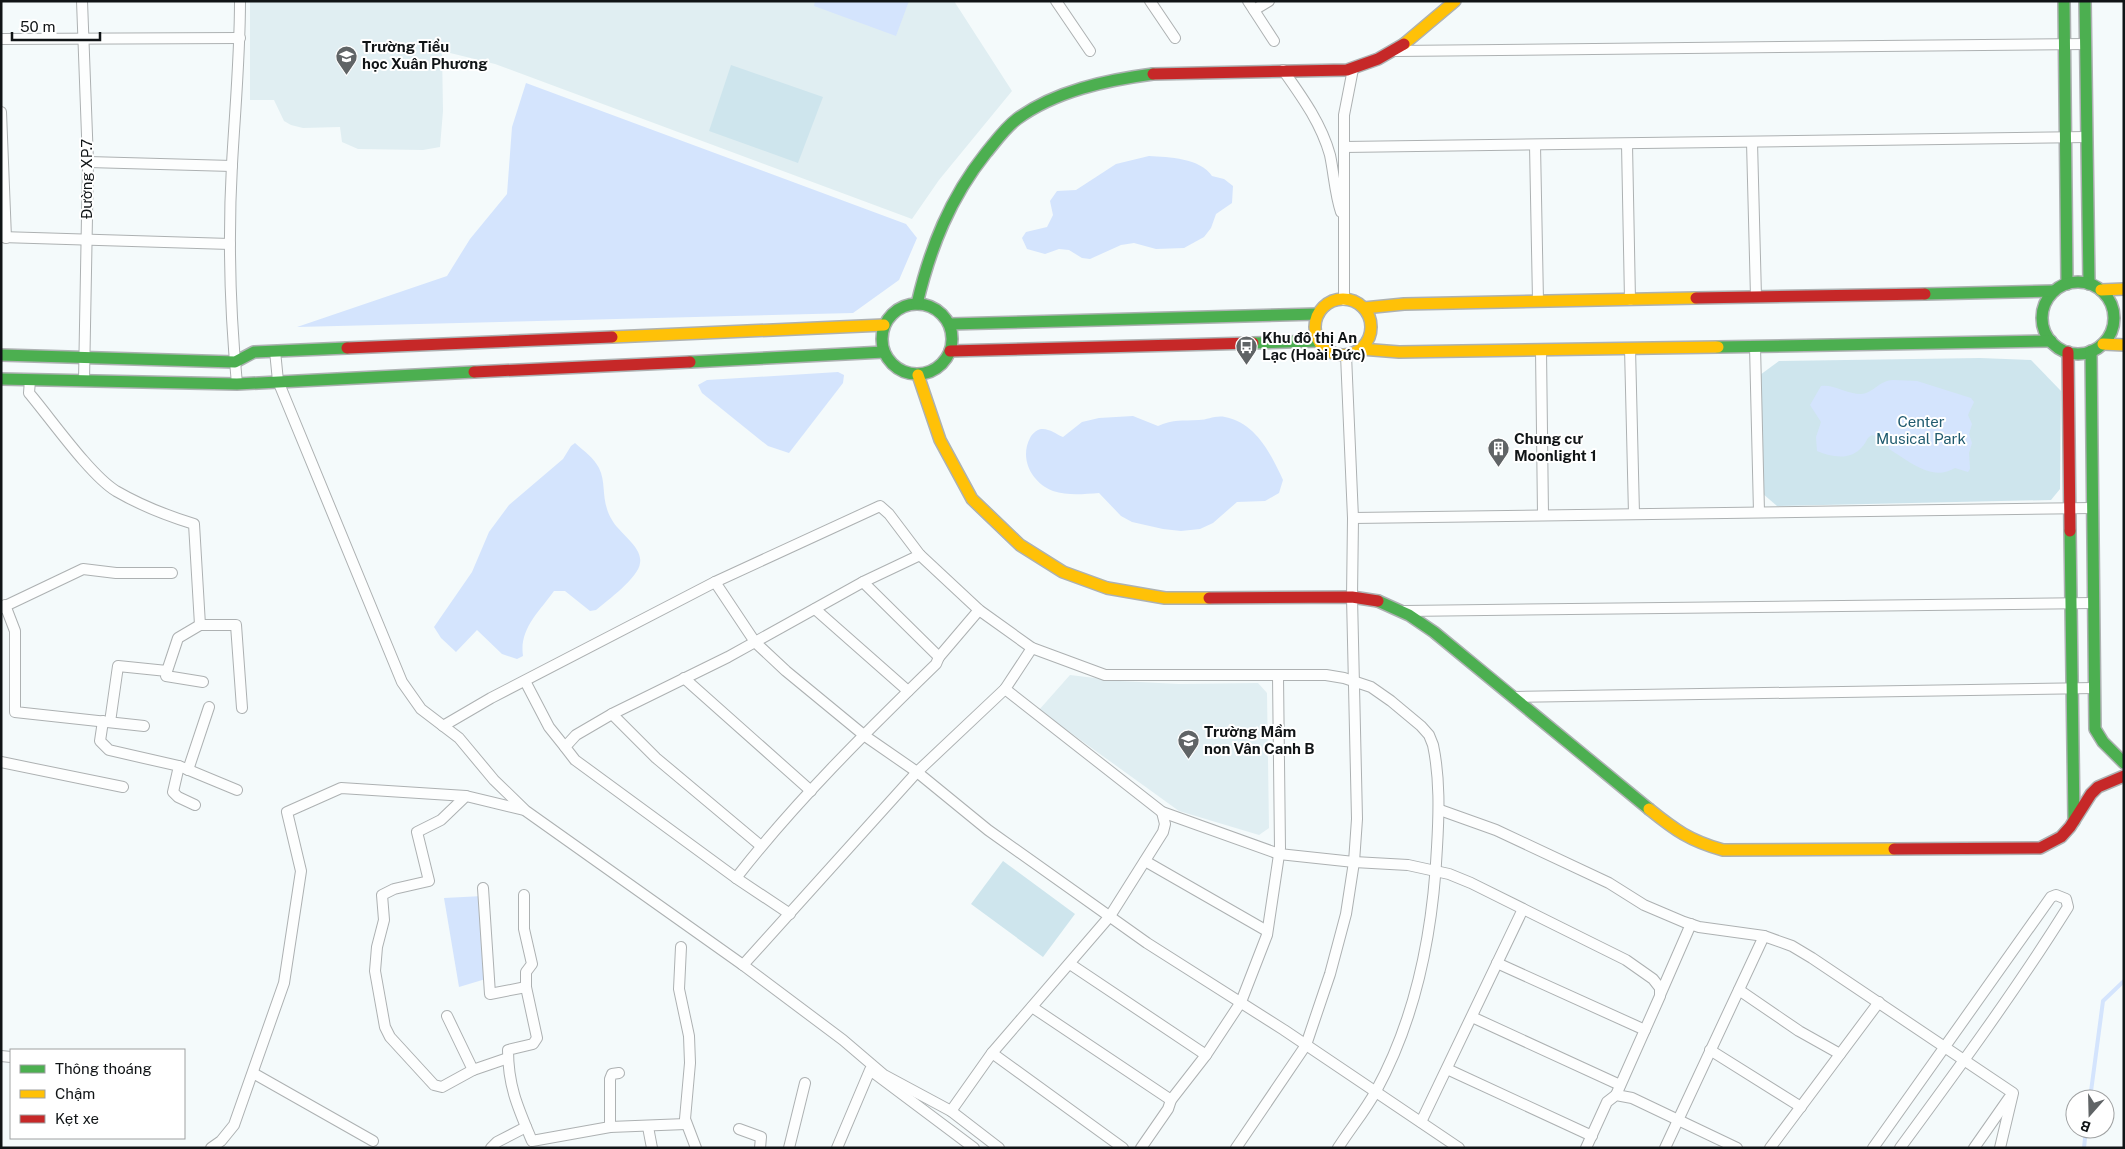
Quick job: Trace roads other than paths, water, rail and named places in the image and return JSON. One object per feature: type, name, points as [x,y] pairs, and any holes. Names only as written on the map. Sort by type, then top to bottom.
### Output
[{"type":"street","name":"Đường XP.7","points":[[82,1],[88,162],[84,381]]},
{"type":"street","points":[[237,384],[230,244],[232,166],[240,38],[240,1]]},
{"type":"street","points":[[1056,1],[1090,51]]},
{"type":"street","points":[[1150,1],[1175,38]]},
{"type":"street","points":[[1269,1],[1251,6],[1274,41]]},
{"type":"street","points":[[917,304],[931,248],[956,192],[981,158],[1007,128],[1022,116],[1054,100],[1098,85],[1137,76],[1166,72],[1353,68],[1370,65],[1395,51],[1454,1]]},
{"type":"street","points":[[2064,1],[2067,284]]},
{"type":"street","points":[[2085,1],[2089,284]]},
{"type":"street","points":[[1,39],[240,38]]},
{"type":"street","points":[[1395,51],[2086,44]]},
{"type":"street","points":[[1344,300],[1345,102],[1353,68]]},
{"type":"street","points":[[1283,70],[1302,97],[1324,136],[1343,218]]},
{"type":"street","points":[[1,112],[4,238],[230,244]]},
{"type":"street","points":[[1344,147],[2088,137]]},
{"type":"street","points":[[1752,142],[1756,297]]},
{"type":"street","points":[[1627,144],[1630,300]]},
{"type":"street","points":[[1535,145],[1538,301]]},
{"type":"street","points":[[88,162],[232,166]]},
{"type":"street","points":[[1364,308],[1404,304],[2054,291],[2067,284],[2082,282],[2101,290],[2111,302],[2114,313],[2114,325],[2110,336],[2103,344],[2082,354],[2068,352],[2050,340],[2042,318],[2044,306],[2054,291]]},
{"type":"street","points":[[2101,290],[2124,290]]},
{"type":"street","points":[[1361,350],[1371,334],[1372,325],[1364,308],[1357,303],[1344,300],[1331,302],[1318,314],[1315,332],[1325,349],[1333,354],[1346,355],[1361,350],[1399,352],[1541,350],[2050,340]]},
{"type":"street","points":[[917,304],[934,308],[950,324],[953,336],[950,351],[939,367],[929,372],[918,374],[906,373],[896,367],[884,352],[881,336],[884,325],[890,315],[900,308],[917,304]]},
{"type":"street","points":[[950,324],[1318,314]]},
{"type":"street","points":[[1,355],[235,362],[254,352],[884,325]]},
{"type":"street","points":[[950,351],[1319,341]]},
{"type":"street","points":[[2103,344],[2124,345]]},
{"type":"street","points":[[1755,346],[1758,512]]},
{"type":"street","points":[[1630,348],[1634,514]]},
{"type":"street","points":[[1541,350],[1543,515]]},
{"type":"street","points":[[275,351],[278,381],[402,682],[421,709],[458,738],[494,780],[526,811],[743,966],[843,1040],[884,1075],[951,1111],[999,1148]]},
{"type":"street","points":[[2091,351],[2095,729],[2103,742],[2124,763]]},
{"type":"street","points":[[1,379],[237,384],[884,352]]},
{"type":"street","points":[[2068,352],[2074,688],[2074,824]]},
{"type":"street","points":[[1236,1148],[1306,1045],[1330,974],[1346,914],[1354,862],[1358,819],[1352,597],[1353,518],[1346,355]]},
{"type":"street","points":[[918,374],[940,440],[972,499],[1001,530],[1020,545],[1063,572],[1107,588],[1165,598],[1352,597],[1369,598],[1389,604],[1426,626],[1514,696],[1680,834],[1704,845],[1723,850],[2040,848],[2060,839],[2074,824],[2088,797],[2096,788],[2124,776]]},
{"type":"street","points":[[30,380],[29,393],[90,466],[115,490],[173,518],[194,524],[200,625]]},
{"type":"street","points":[[443,726],[715,582],[880,506],[889,514],[920,555],[979,610],[1032,648],[1105,675],[1326,675],[1354,680],[1371,687],[1409,714],[1429,735],[1436,758],[1440,810],[1437,871],[1430,928],[1416,990],[1396,1047],[1376,1092],[1338,1148]]},
{"type":"street","points":[[1353,518],[2092,508]]},
{"type":"street","points":[[565,747],[576,735],[612,714],[754,642],[863,582],[920,555]]},
{"type":"street","points":[[144,726],[14,712],[15,631],[3,606],[52,585],[83,569],[116,573],[172,573]]},
{"type":"street","points":[[715,582],[754,642],[865,736],[917,772],[988,830],[1147,943],[1241,1002],[1459,1148]]},
{"type":"street","points":[[863,582],[939,657]]},
{"type":"street","points":[[1402,611],[2093,603]]},
{"type":"street","points":[[815,609],[908,691]]},
{"type":"street","points":[[736,878],[761,846],[810,792],[936,664],[939,657],[979,610]]},
{"type":"street","points":[[203,682],[166,676],[171,651],[178,638],[200,625],[236,625],[242,708]]},
{"type":"street","points":[[743,966],[917,772],[1005,688],[1032,648]]},
{"type":"street","points":[[167,671],[118,666],[106,722],[100,740],[109,750],[184,768],[237,790]]},
{"type":"street","points":[[1141,1148],[1168,1110],[1171,1100],[1206,1055],[1241,1002],[1267,930],[1279,854],[1278,676]]},
{"type":"street","points":[[684,678],[810,792]]},
{"type":"street","points":[[525,681],[549,727],[575,760],[736,878],[790,914]]},
{"type":"street","points":[[1005,688],[1162,812],[1279,854],[1354,862],[1408,865],[1437,871],[1471,883],[1626,960],[1660,988],[1660,996]]},
{"type":"street","points":[[1514,696],[2094,688]]},
{"type":"street","points":[[195,805],[176,796],[173,792],[209,707]]},
{"type":"street","points":[[612,714],[656,758],[761,846]]},
{"type":"street","points":[[1,762],[123,787]]},
{"type":"street","points":[[211,1148],[234,1125],[284,983],[301,871],[287,812],[341,788],[466,796],[526,811]]},
{"type":"street","points":[[466,796],[441,820],[417,832],[429,881],[394,889],[382,895],[384,920],[375,966],[385,1028],[390,1037],[434,1085],[442,1087],[473,1070],[508,1058]]},
{"type":"street","points":[[1440,810],[1496,830],[1609,883],[1644,905],[1691,924],[1764,936],[1792,946],[2013,1092]]},
{"type":"street","points":[[951,1111],[992,1053],[1110,916],[1163,832],[1165,824],[1162,812]]},
{"type":"street","points":[[1145,861],[1267,930]]},
{"type":"street","points":[[483,888],[490,994],[526,987]]},
{"type":"street","points":[[524,895],[524,929],[532,964],[526,972],[526,987],[537,1038],[533,1044],[508,1050],[508,1058],[512,1093],[532,1141],[537,1138],[610,1127],[686,1124]]},
{"type":"street","points":[[1873,1148],[2051,897],[2056,895],[2066,899],[2069,904],[2061,918],[1900,1148]]},
{"type":"street","points":[[1421,1122],[1523,909]]},
{"type":"street","points":[[1586,1148],[1607,1102],[1618,1090],[1691,924]]},
{"type":"street","points":[[1665,1148],[1764,936]]},
{"type":"street","points":[[681,947],[679,989],[689,1036],[690,1063],[686,1124],[696,1148]]},
{"type":"street","points":[[1497,963],[1645,1030]]},
{"type":"street","points":[[1070,964],[1206,1055]]},
{"type":"street","points":[[1738,990],[1799,1031],[1840,1054]]},
{"type":"street","points":[[1770,1148],[1879,1002]]},
{"type":"street","points":[[1032,1007],[1171,1100]]},
{"type":"street","points":[[447,1016],[473,1070]]},
{"type":"street","points":[[1472,1017],[1632,1098],[1737,1148]]},
{"type":"street","points":[[1710,1050],[1801,1107]]},
{"type":"street","points":[[992,1053],[1123,1148]]},
{"type":"street","points":[[1446,1069],[1592,1136]]},
{"type":"street","points":[[837,1148],[870,1070],[974,1148]]},
{"type":"street","points":[[253,1073],[373,1141]]},
{"type":"street","points":[[610,1127],[610,1079],[612,1074],[619,1073]]},
{"type":"street","points":[[789,1148],[805,1083]]},
{"type":"street","points":[[1974,1148],[2013,1092]]},
{"type":"street","points":[[2000,1148],[2013,1092]]},
{"type":"street","points":[[491,1148],[497,1142],[526,1127]]},
{"type":"street","points":[[648,1127],[652,1148]]},
{"type":"street","points":[[739,1129],[761,1137],[760,1148]]},
{"type":"street","points":[[537,1138],[543,1148]]},
{"type":"waterway","points":[[2091,1089],[2103,1001],[2124,981]]},
{"type":"waterway","points":[[2084,1148],[2085,1139]]},
{"type":"place","name":"Trường Tiểu học Xuân Phương","points":[[346,75]]},
{"type":"place","name":"Khu đô thị An Lạc (Hoài Đức)","points":[[1246,366]]},
{"type":"place","name":"Chung cư Moonlight 1","points":[[1498,467]]},
{"type":"place","name":"Trường Mầm non Vân Canh B","points":[[1188,760]]},
{"type":"park label","name":"Center Musical Park","points":[[1921,430]]}]
